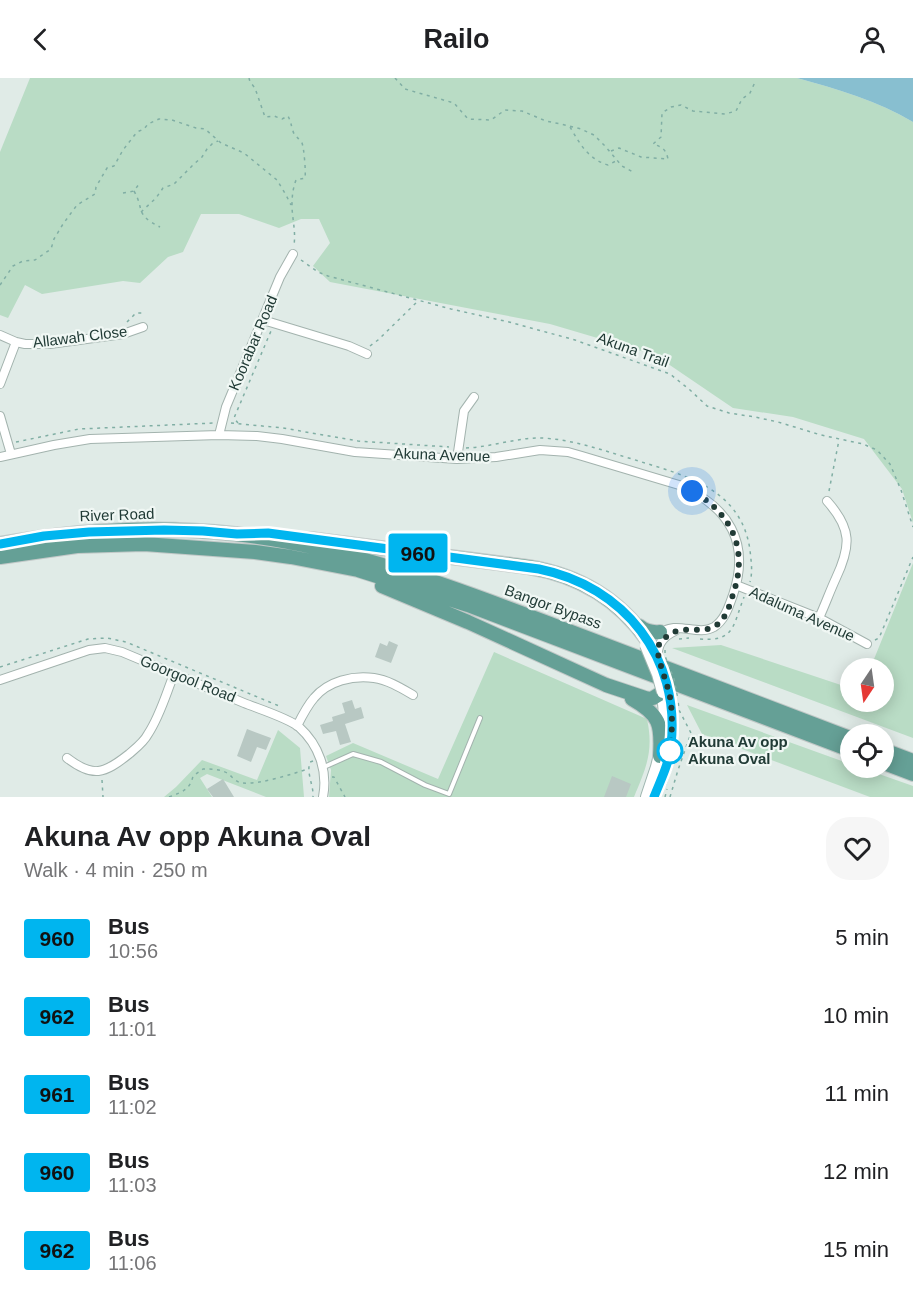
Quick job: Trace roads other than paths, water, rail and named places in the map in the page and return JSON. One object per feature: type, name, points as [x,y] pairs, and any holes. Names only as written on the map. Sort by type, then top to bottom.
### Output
[{"type":"main road","name":"River Road","points":[[0,544],[44,536],[89,532],[164,530],[237,534]]},
{"type":"main road","points":[[237,534],[280,534],[551,572],[570,577],[599,593],[645,631],[660,632]]},
{"type":"main road","name":"Bangor Bypass","points":[[237,534],[313,547],[408,573],[521,613],[840,734]]},
{"type":"main road","name":"River Road","points":[[0,557],[77,546],[121,544],[255,552]]},
{"type":"main road","points":[[255,552],[360,579],[397,592],[606,685],[643,706],[655,716],[660,730],[660,756]]},
{"type":"main road","name":"Bangor Bypass","points":[[255,552],[358,570],[450,599],[840,746]]},
{"type":"main road","points":[[635,623],[655,648],[658,674],[667,693],[672,730],[665,771],[654,797]]},
{"type":"main road","points":[[606,685],[645,698],[667,693]]},
{"type":"main road","points":[[647,797],[665,734],[667,693]]},
{"type":"main road","points":[[894,754],[913,761]]},
{"type":"main road","points":[[894,767],[913,774]]},
{"type":"street","name":"Koorabar Road","points":[[219,435],[226,407],[280,277],[293,254]]},
{"type":"street","points":[[263,320],[364,352]]},
{"type":"street","name":"Allawah Close","points":[[0,335],[16,342],[35,345],[123,334],[143,327]]},
{"type":"street","points":[[0,384],[16,342]]},
{"type":"street","points":[[457,459],[464,411],[474,397]]},
{"type":"street","points":[[0,416],[11,454]]},
{"type":"street","name":"Akuna Avenue","points":[[0,457],[90,439],[219,435],[257,436],[355,452],[457,459],[484,458],[533,450],[555,450],[582,456],[692,491],[713,505],[728,522],[733,532],[739,564],[736,585],[726,612],[718,624],[706,630],[671,628],[660,632]]},
{"type":"street","points":[[819,618],[844,560],[847,546],[846,530],[838,513],[827,501]]},
{"type":"street","name":"Adaluma Avenue","points":[[736,585],[819,618],[867,644]]},
{"type":"street","name":"Akuna Avenue","points":[[655,648],[671,633],[688,629]]},
{"type":"street","points":[[655,648],[660,632]]},
{"type":"street","name":"Goorgool Road","points":[[0,680],[89,650],[105,648],[122,652],[297,726],[308,737],[323,767]]},
{"type":"street","points":[[67,758],[79,767],[91,771],[112,768],[147,737],[174,674]]},
{"type":"street","points":[[297,726],[315,697],[330,684],[352,678],[375,678],[413,695]]},
{"type":"street","points":[[323,767],[323,797]]},
{"type":"lane","points":[[323,767],[353,754],[381,762],[425,785],[449,794],[480,718]]},
{"type":"water","points":[[797,78],[913,78],[913,122],[842,91]]},
{"type":"place","name":"Akuna Av opp Akuna Oval","points":[[670,751]]}]
